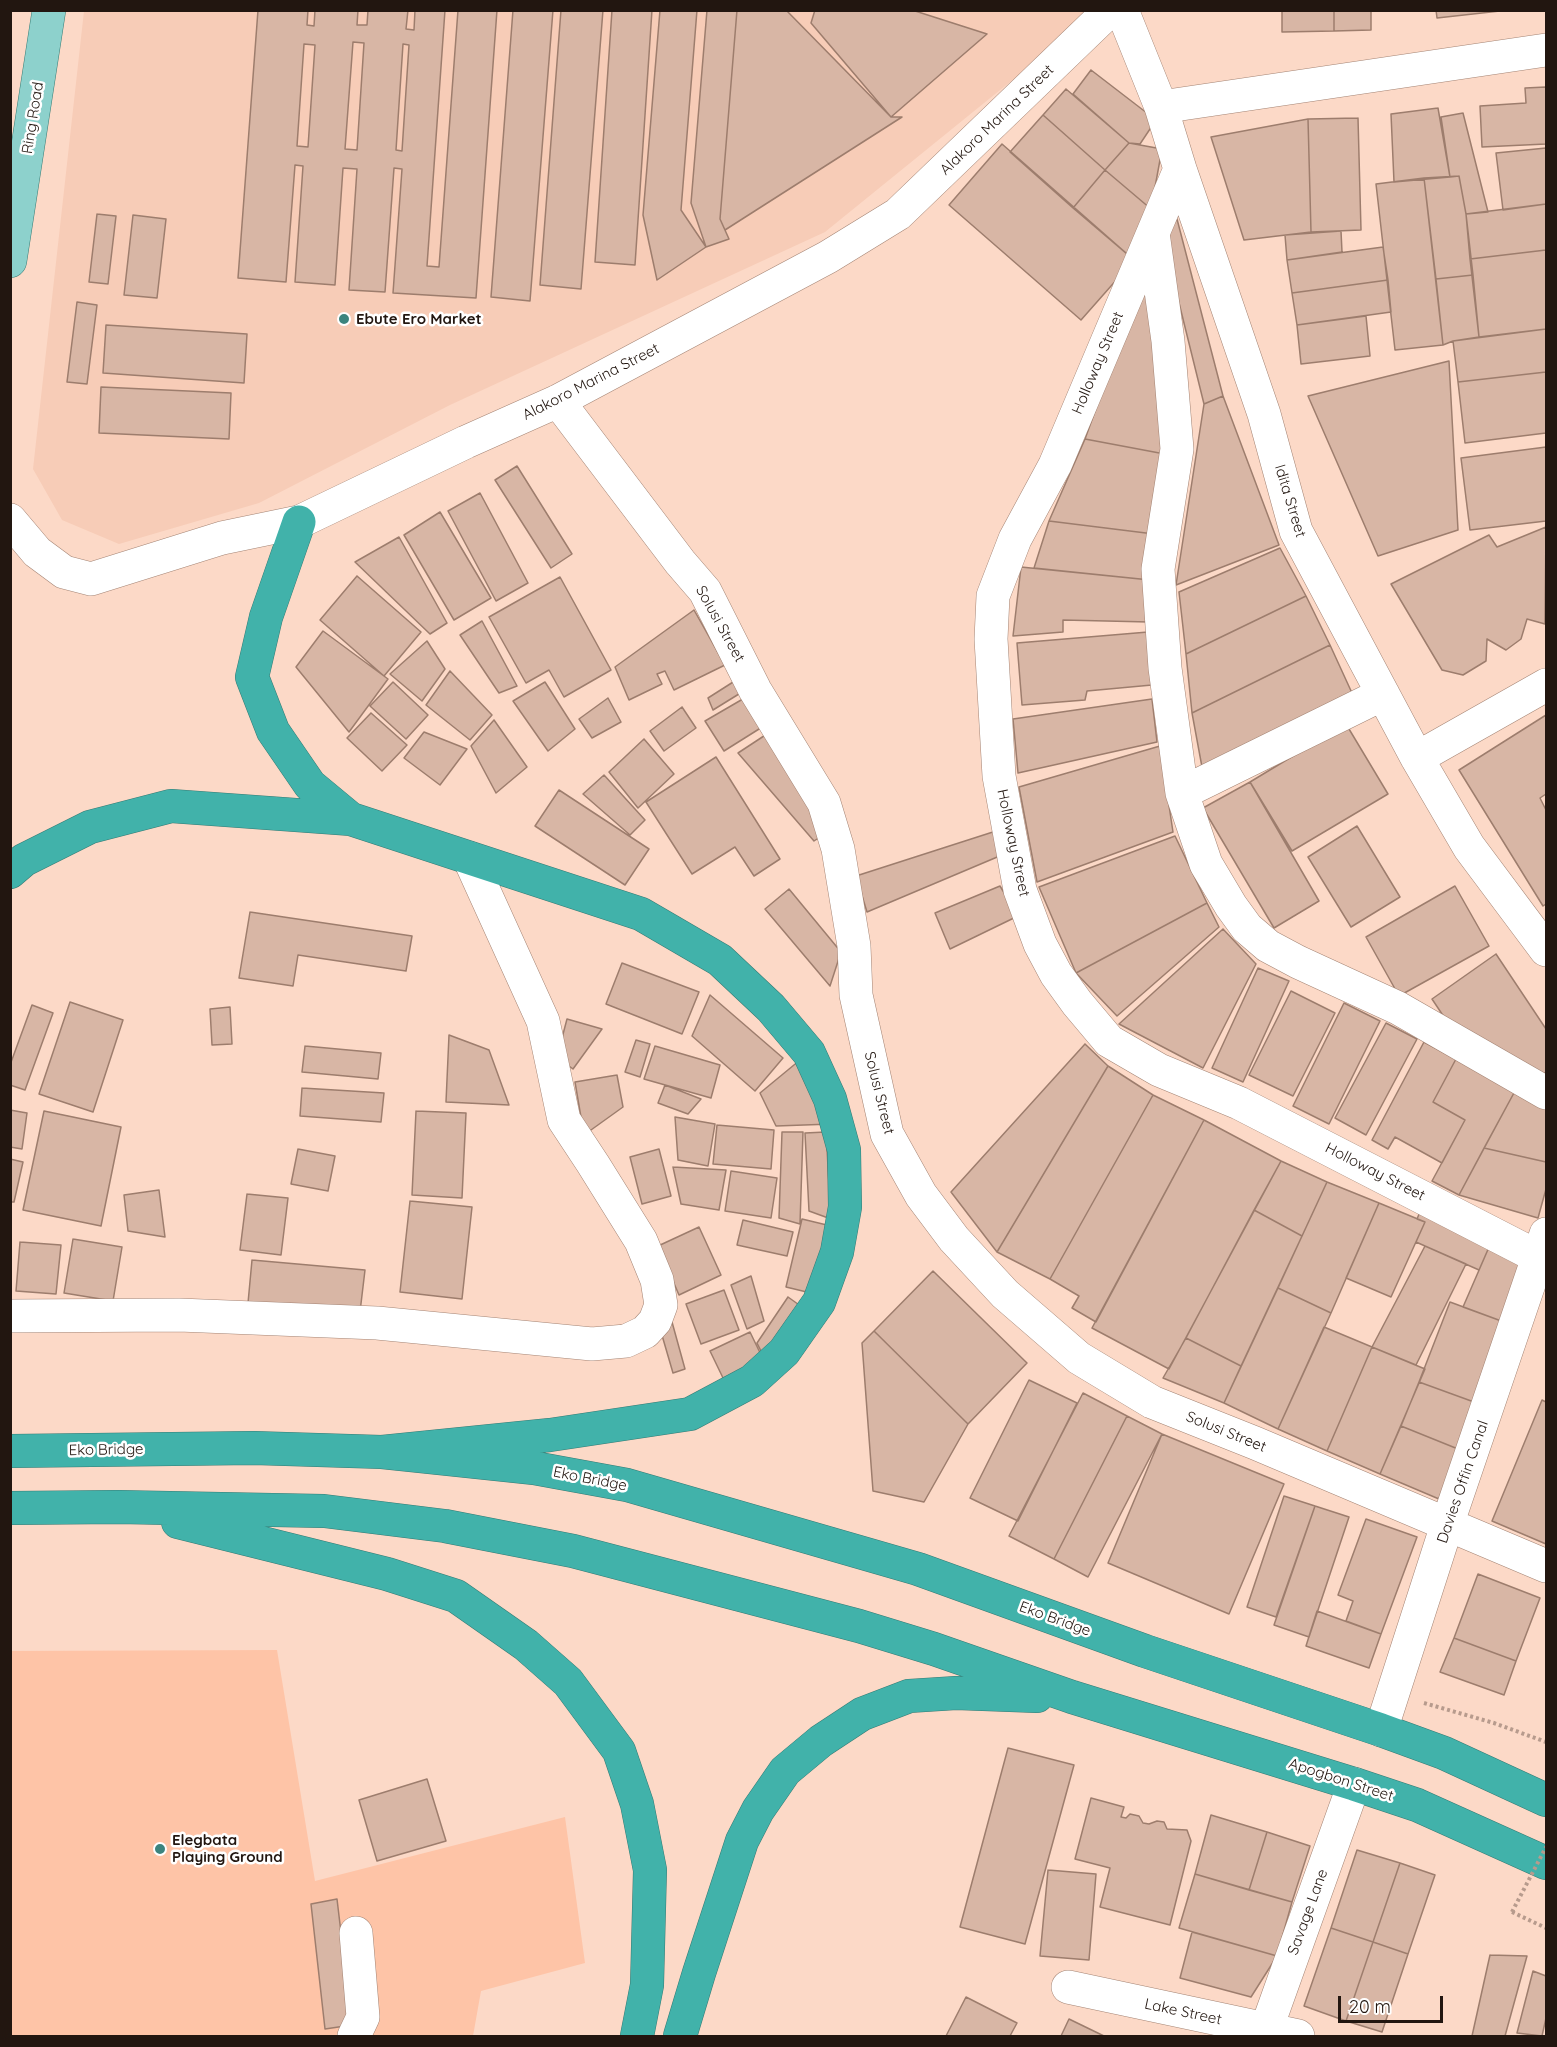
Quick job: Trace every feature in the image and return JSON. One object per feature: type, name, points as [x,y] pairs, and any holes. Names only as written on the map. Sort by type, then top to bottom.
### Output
[{"type":"highway","points":[[299,522],[266,617],[252,677],[273,731],[310,784],[351,819]]},
{"type":"highway","points":[[10,872],[24,860],[90,827],[171,806],[351,819],[640,914],[720,960],[771,1008],[809,1053],[830,1099],[844,1150],[845,1207],[837,1252],[819,1302],[784,1352],[752,1381],[690,1414],[550,1435],[382,1452]]},
{"type":"highway","name":"Eko Bridge","points":[[10,1451],[254,1448],[382,1452],[534,1468],[627,1485],[918,1569],[1145,1651],[1381,1730]]},
{"type":"highway","points":[[10,1508],[118,1507],[324,1511],[468,1530],[573,1551],[859,1626],[1072,1696]]},
{"type":"highway","points":[[118,1507],[387,1574],[456,1596],[526,1645],[568,1682],[619,1751],[637,1804],[650,1870],[647,1985],[637,2037]]},
{"type":"highway","points":[[680,2037],[742,1841],[758,1810],[785,1771],[821,1741],[862,1714],[909,1696],[956,1693],[1072,1696]]},
{"type":"highway","name":"Apogbon Street","points":[[1072,1696],[1417,1805],[1546,1863]]},
{"type":"highway","points":[[1381,1730],[1444,1753],[1546,1800]]},
{"type":"main road","name":"Ring Road","points":[[10,261],[49,10]]},
{"type":"street","name":"Alakoro Marina Street","points":[[10,520],[37,552],[64,572],[90,579],[222,538],[299,522],[558,401],[828,257],[898,214],[1110,10]]},
{"type":"street","name":"Idita Street","points":[[1122,10],[1161,107],[1264,414],[1296,531],[1417,758],[1468,847],[1546,950]]},
{"type":"street","points":[[1161,107],[1546,50]]},
{"type":"street","name":"Holloway Street","points":[[1180,169],[1055,465],[1015,539],[993,596],[991,639],[999,776],[1020,890],[1040,944],[1056,974],[1109,1041],[1159,1070],[1239,1103],[1544,1251]]},
{"type":"street","points":[[1153,231],[1168,341],[1177,449],[1158,569],[1165,668],[1182,793],[1206,864],[1231,906],[1248,928],[1268,946],[1398,1008],[1546,1094]]},
{"type":"street","name":"Solusi Street","points":[[558,401],[680,562],[705,591],[755,690],[824,803],[838,849],[854,946],[856,995],[887,1134],[921,1195],[954,1239],[1005,1294],[1079,1358],[1152,1402],[1546,1566]]},
{"type":"street","points":[[1417,758],[1546,685]]},
{"type":"street","points":[[1182,793],[1383,694]]},
{"type":"street","points":[[10,1316],[179,1315],[377,1323],[592,1344],[626,1341],[645,1332],[655,1321],[661,1305],[657,1280],[641,1241],[564,1120],[543,1022],[469,858]]},
{"type":"street","name":"Davies Offin Canal","points":[[1381,1730],[1447,1525],[1544,1251]]},
{"type":"street","name":"Savage Lane","points":[[1262,2033],[1354,1784]]},
{"type":"street","points":[[354,2037],[363,2017],[356,1933]]},
{"type":"street","name":"Lake Street","points":[[1068,1987],[1262,2033],[1298,2037]]},
{"type":"path","points":[[1393,1694],[1494,1723],[1546,1742]]},
{"type":"path","points":[[1546,1847],[1512,1912],[1546,1928]]},
{"type":"shaded area","name":"Ebute Ero Market","points":[[84,11],[1094,11],[1095,13],[825,232],[450,405],[259,503],[119,544],[62,520],[33,469]]},
{"type":"shaded area","name":"Elegbata Playing Ground","points":[[277,1650],[315,1881],[565,1817],[585,1963],[481,1991],[473,2036],[11,2036],[10,1651]]},
{"type":"building","points":[[258,10],[308,10],[307,25],[314,26],[315,10],[358,10],[357,25],[367,25],[368,10],[408,10],[406,29],[414,30],[415,10],[445,10],[427,266],[439,267],[458,10],[497,10],[476,298],[393,293],[402,169],[394,168],[385,292],[349,290],[357,169],[343,168],[335,285],[295,282],[303,166],[295,165],[286,282],[238,278]],"holes":[[[353,42],[364,43],[357,150],[345,149]],[[304,44],[315,45],[308,147],[297,146]],[[403,44],[409,45],[402,151],[396,150]]]},
{"type":"building","points":[[513,10],[553,10],[530,301],[491,297]]},
{"type":"building","points":[[561,10],[603,10],[581,289],[540,285]]},
{"type":"building","points":[[612,10],[652,10],[635,265],[595,262]]},
{"type":"building","points":[[660,10],[697,10],[681,210],[706,247],[657,280],[643,215]]},
{"type":"building","points":[[707,10],[737,10],[720,219],[729,239],[706,247],[691,203]]},
{"type":"building","points":[[737,10],[786,10],[891,117],[902,117],[725,230],[720,219]]},
{"type":"building","points":[[815,10],[912,10],[987,34],[891,117],[811,23]]},
{"type":"building","points":[[1282,10],[1334,10],[1334,31],[1282,32]]},
{"type":"building","points":[[1334,10],[1371,10],[1371,30],[1334,31]]},
{"type":"building","points":[[1436,10],[1499,10],[1500,11],[1437,18]]},
{"type":"building","points":[[1091,70],[1156,120],[1140,144],[1129,143],[1073,94]]},
{"type":"building","points":[[1546,87],[1546,144],[1482,147],[1480,106],[1526,103],[1525,88]]},
{"type":"building","points":[[1066,89],[1129,143],[1105,170],[1043,115]]},
{"type":"building","points":[[1438,108],[1450,177],[1394,182],[1391,114]]},
{"type":"building","points":[[1463,113],[1488,212],[1466,214],[1459,176],[1450,177],[1441,117]]},
{"type":"building","points":[[1043,115],[1105,170],[1073,208],[1010,152]]},
{"type":"building","points":[[1358,118],[1361,230],[1311,232],[1308,119]]},
{"type":"building","points":[[1308,119],[1311,232],[1244,240],[1211,137]]},
{"type":"building","points":[[1129,143],[1162,149],[1151,209],[1105,170]]},
{"type":"building","points":[[1002,144],[1134,260],[1081,320],[949,205]]},
{"type":"building","points":[[1546,148],[1546,204],[1503,210],[1496,153]]},
{"type":"building","points":[[1105,170],[1151,209],[1134,260],[1073,208]]},
{"type":"building","points":[[1459,176],[1473,275],[1436,279],[1424,178]]},
{"type":"building","points":[[1424,178],[1443,345],[1395,350],[1376,184]]},
{"type":"building","points":[[1546,204],[1546,250],[1470,259],[1466,214]]},
{"type":"building","points":[[97,214],[116,216],[108,284],[89,282]]},
{"type":"building","points":[[133,215],[166,219],[157,298],[124,295]]},
{"type":"building","points":[[1177,219],[1223,396],[1204,404],[1163,238]]},
{"type":"building","points":[[1341,231],[1342,252],[1287,260],[1285,235]]},
{"type":"building","points":[[1383,247],[1388,280],[1292,293],[1287,260]]},
{"type":"building","points":[[1546,250],[1546,329],[1479,337],[1470,259]]},
{"type":"building","points":[[1473,275],[1479,337],[1443,345],[1436,279]]},
{"type":"building","points":[[1388,280],[1391,312],[1297,325],[1292,293]]},
{"type":"building","points":[[1140,287],[1158,290],[1170,455],[1085,439]]},
{"type":"building","points":[[77,302],[97,305],[87,384],[67,382]]},
{"type":"building","points":[[1366,316],[1370,356],[1301,364],[1297,325]]},
{"type":"building","points":[[106,325],[247,334],[244,383],[103,373]]},
{"type":"building","points":[[1546,329],[1546,372],[1458,382],[1453,341]]},
{"type":"building","points":[[1449,361],[1458,530],[1378,556],[1308,396]]},
{"type":"building","points":[[1546,372],[1546,433],[1465,443],[1458,382]]},
{"type":"building","points":[[101,387],[231,393],[229,439],[99,433]]},
{"type":"building","points":[[1223,396],[1279,545],[1176,585],[1204,404]]},
{"type":"building","points":[[1085,439],[1170,455],[1154,534],[1049,521]]},
{"type":"building","points":[[1546,447],[1546,521],[1470,530],[1461,458]]},
{"type":"building","points":[[517,466],[572,554],[551,568],[495,480]]},
{"type":"building","points":[[480,493],[528,583],[496,601],[448,511]]},
{"type":"building","points":[[440,512],[491,598],[454,620],[404,535]]},
{"type":"building","points":[[1049,521],[1154,534],[1150,580],[1034,568]]},
{"type":"building","points":[[1546,527],[1545,624],[1527,619],[1521,639],[1506,650],[1487,639],[1486,661],[1463,675],[1442,670],[1391,584],[1489,535],[1497,547]]},
{"type":"building","points":[[399,537],[447,623],[430,634],[355,562]]},
{"type":"building","points":[[1280,548],[1306,596],[1186,654],[1179,592]]},
{"type":"building","points":[[1021,567],[1150,580],[1149,622],[1063,620],[1063,632],[1013,636]]},
{"type":"building","points":[[357,576],[421,632],[384,676],[320,620]]},
{"type":"building","points":[[560,577],[611,670],[564,697],[549,670],[526,683],[489,617]]},
{"type":"building","points":[[1306,596],[1330,645],[1192,713],[1186,654]]},
{"type":"building","points":[[694,610],[725,665],[674,690],[665,671],[657,674],[662,684],[629,700],[615,667]]},
{"type":"building","points":[[482,621],[517,686],[499,693],[460,635]]},
{"type":"building","points":[[323,631],[388,679],[349,732],[296,667]]},
{"type":"building","points":[[1148,632],[1152,685],[1087,691],[1085,700],[1022,705],[1017,643]]},
{"type":"building","points":[[427,641],[445,669],[422,701],[390,674]]},
{"type":"building","points":[[1330,645],[1352,693],[1202,767],[1192,713]]},
{"type":"building","points":[[450,671],[492,715],[470,740],[426,705]]},
{"type":"building","points":[[741,677],[747,689],[713,710],[708,698]]},
{"type":"building","points":[[393,682],[428,715],[406,739],[370,706]]},
{"type":"building","points":[[545,682],[575,729],[548,751],[513,701]]},
{"type":"building","points":[[748,696],[767,724],[724,751],[705,721]]},
{"type":"building","points":[[608,698],[621,722],[592,738],[579,719]]},
{"type":"building","points":[[1152,699],[1157,742],[1018,773],[1013,719]]},
{"type":"building","points":[[682,707],[696,728],[664,751],[650,731]]},
{"type":"building","points":[[371,713],[407,745],[382,771],[347,738]]},
{"type":"building","points":[[1546,715],[1546,794],[1540,798],[1546,810],[1546,904],[1543,906],[1459,770]]},
{"type":"building","points":[[494,720],[527,767],[496,793],[471,746]]},
{"type":"building","points":[[1346,724],[1388,794],[1292,851],[1250,782]]},
{"type":"building","points":[[773,730],[829,831],[814,841],[738,753]]},
{"type":"building","points":[[424,732],[467,749],[440,785],[404,758]]},
{"type":"building","points":[[644,739],[674,774],[638,808],[609,772]]},
{"type":"building","points":[[1160,746],[1173,832],[1037,882],[1019,787]]},
{"type":"building","points":[[716,757],[780,859],[754,876],[735,847],[692,874],[646,802]]},
{"type":"building","points":[[604,775],[645,820],[630,835],[583,794]]},
{"type":"building","points":[[1250,782],[1319,901],[1274,928],[1203,808]]},
{"type":"building","points":[[559,790],[649,849],[625,885],[535,826]]},
{"type":"building","points":[[1357,826],[1400,897],[1351,927],[1308,857]]},
{"type":"building","points":[[996,831],[1002,855],[867,912],[856,876]]},
{"type":"building","points":[[1175,836],[1207,903],[1076,973],[1039,887]]},
{"type":"building","points":[[1000,886],[1018,916],[950,949],[935,913]]},
{"type":"building","points":[[1455,886],[1489,946],[1399,996],[1366,937]]},
{"type":"building","points":[[789,889],[841,952],[830,986],[765,909]]},
{"type":"building","points":[[1207,903],[1219,927],[1117,1016],[1076,973]]},
{"type":"building","points":[[250,912],[412,936],[406,971],[298,955],[293,986],[239,978]]},
{"type":"building","points":[[1223,929],[1256,964],[1203,1068],[1119,1024]]},
{"type":"building","points":[[1496,954],[1546,1029],[1546,1072],[1544,1074],[1446,1020],[1432,999]]},
{"type":"building","points":[[622,963],[699,992],[682,1034],[606,1004]]},
{"type":"building","points":[[1258,968],[1289,981],[1243,1082],[1212,1068]]},
{"type":"building","points":[[1291,991],[1335,1013],[1293,1096],[1249,1075]]},
{"type":"building","points":[[710,995],[783,1058],[755,1091],[692,1036]]},
{"type":"building","points":[[70,1002],[123,1020],[93,1112],[39,1094]]},
{"type":"building","points":[[1344,1003],[1380,1021],[1329,1124],[1293,1106]]},
{"type":"building","points":[[32,1005],[53,1013],[25,1090],[10,1085],[10,1065]]},
{"type":"building","points":[[230,1007],[232,1044],[212,1045],[210,1009]]},
{"type":"building","points":[[567,1019],[602,1029],[573,1069],[557,1057]]},
{"type":"building","points":[[1386,1023],[1417,1039],[1366,1135],[1335,1118]]},
{"type":"building","points":[[449,1035],[489,1050],[509,1105],[446,1102]]},
{"type":"building","points":[[636,1040],[650,1044],[640,1077],[625,1072]]},
{"type":"building","points":[[1424,1042],[1456,1059],[1433,1102],[1465,1120],[1442,1163],[1395,1137],[1388,1149],[1372,1140]]},
{"type":"building","points":[[1085,1044],[1108,1066],[997,1252],[951,1192]]},
{"type":"building","points":[[305,1046],[381,1053],[378,1079],[302,1072]]},
{"type":"building","points":[[655,1046],[720,1065],[711,1098],[644,1079]]},
{"type":"building","points":[[1456,1059],[1515,1091],[1459,1195],[1432,1181],[1465,1120],[1433,1102]]},
{"type":"building","points":[[800,1060],[832,1124],[776,1126],[760,1093]]},
{"type":"building","points":[[1108,1066],[1153,1095],[1050,1279],[997,1252]]},
{"type":"building","points":[[617,1075],[623,1107],[584,1135],[575,1082]]},
{"type":"building","points":[[665,1085],[701,1099],[688,1114],[658,1103]]},
{"type":"building","points":[[302,1088],[384,1093],[381,1122],[300,1116]]},
{"type":"building","points":[[1515,1091],[1546,1107],[1546,1162],[1484,1148]]},
{"type":"building","points":[[1153,1095],[1204,1120],[1096,1322],[1072,1308],[1079,1296],[1050,1279]]},
{"type":"building","points":[[10,1110],[27,1113],[22,1149],[10,1147]]},
{"type":"building","points":[[44,1111],[121,1127],[101,1226],[23,1210]]},
{"type":"building","points":[[416,1111],[466,1113],[462,1198],[412,1195]]},
{"type":"building","points":[[675,1117],[715,1124],[708,1166],[678,1160]]},
{"type":"building","points":[[1204,1120],[1281,1161],[1169,1369],[1092,1328]]},
{"type":"building","points":[[717,1125],[774,1130],[771,1169],[713,1164]]},
{"type":"building","points":[[782,1132],[803,1132],[800,1224],[779,1218]]},
{"type":"building","points":[[826,1132],[831,1219],[809,1211],[805,1133]]},
{"type":"building","points":[[1484,1148],[1546,1162],[1546,1189],[1538,1218],[1459,1195]]},
{"type":"building","points":[[298,1149],[335,1156],[328,1191],[291,1184]]},
{"type":"building","points":[[659,1149],[671,1196],[642,1204],[630,1157]]},
{"type":"building","points":[[10,1159],[23,1162],[14,1202],[10,1202]]},
{"type":"building","points":[[1281,1161],[1327,1182],[1302,1236],[1254,1210]]},
{"type":"building","points":[[673,1167],[726,1170],[719,1210],[681,1204]]},
{"type":"building","points":[[731,1171],[777,1178],[771,1218],[725,1211]]},
{"type":"building","points":[[1327,1182],[1379,1203],[1331,1313],[1278,1288]]},
{"type":"building","points":[[159,1190],[165,1237],[128,1231],[124,1195]]},
{"type":"building","points":[[247,1194],[288,1198],[281,1255],[240,1250]]},
{"type":"building","points":[[410,1201],[472,1207],[462,1299],[400,1292]]},
{"type":"building","points":[[1379,1203],[1425,1222],[1391,1297],[1346,1278]]},
{"type":"building","points":[[1422,1207],[1493,1238],[1479,1270],[1416,1242],[1425,1222],[1417,1219]]},
{"type":"building","points":[[1254,1210],[1302,1236],[1241,1366],[1186,1338]]},
{"type":"building","points":[[802,1219],[831,1226],[815,1294],[786,1287]]},
{"type":"building","points":[[743,1220],[793,1232],[787,1256],[737,1245]]},
{"type":"building","points":[[699,1227],[721,1275],[679,1295],[658,1246]]},
{"type":"building","points":[[1493,1238],[1528,1259],[1504,1322],[1463,1307]]},
{"type":"building","points":[[73,1239],[122,1247],[113,1301],[64,1293]]},
{"type":"building","points":[[20,1242],[61,1245],[56,1294],[16,1291]]},
{"type":"building","points":[[1425,1246],[1466,1264],[1416,1365],[1372,1347]]},
{"type":"building","points":[[252,1260],[365,1270],[360,1312],[248,1303]]},
{"type":"building","points":[[933,1271],[1027,1363],[968,1424],[874,1331]]},
{"type":"building","points":[[751,1276],[764,1321],[747,1329],[731,1285]]},
{"type":"building","points":[[1278,1288],[1331,1313],[1278,1429],[1224,1403]]},
{"type":"building","points":[[724,1290],[739,1330],[701,1344],[686,1304]]},
{"type":"building","points":[[788,1297],[802,1307],[766,1361],[757,1343]]},
{"type":"building","points":[[1450,1302],[1504,1322],[1474,1402],[1419,1382]]},
{"type":"building","points":[[672,1322],[685,1369],[673,1373],[659,1325]]},
{"type":"building","points":[[1324,1327],[1372,1347],[1327,1451],[1278,1429]]},
{"type":"building","points":[[874,1331],[968,1424],[924,1502],[873,1491],[862,1343]]},
{"type":"building","points":[[750,1332],[764,1361],[724,1380],[710,1351]]},
{"type":"building","points":[[1186,1338],[1241,1366],[1224,1403],[1163,1378]]},
{"type":"building","points":[[1372,1347],[1425,1369],[1380,1474],[1327,1451]]},
{"type":"building","points":[[1029,1380],[1077,1403],[1018,1521],[970,1498]]},
{"type":"building","points":[[1419,1382],[1474,1402],[1458,1449],[1401,1426]]},
{"type":"building","points":[[1083,1393],[1127,1416],[1054,1559],[1009,1536]]},
{"type":"building","points":[[1542,1400],[1546,1402],[1546,1544],[1492,1521]]},
{"type":"building","points":[[1127,1416],[1162,1434],[1088,1577],[1054,1559]]},
{"type":"building","points":[[1401,1426],[1458,1449],[1439,1499],[1380,1474]]},
{"type":"building","points":[[1162,1434],[1284,1484],[1229,1614],[1108,1563]]},
{"type":"building","points":[[1284,1496],[1315,1506],[1276,1617],[1247,1607]]},
{"type":"building","points":[[1315,1506],[1349,1517],[1309,1637],[1274,1625]]},
{"type":"building","points":[[1366,1519],[1417,1537],[1381,1634],[1346,1621],[1353,1601],[1338,1595]]},
{"type":"building","points":[[1478,1574],[1540,1598],[1516,1661],[1454,1638]]},
{"type":"building","points":[[1317,1611],[1381,1634],[1369,1668],[1306,1646]]},
{"type":"building","points":[[1454,1638],[1516,1661],[1504,1695],[1440,1672]]},
{"type":"building","points":[[1008,1748],[1074,1765],[1025,1944],[960,1927]]},
{"type":"building","points":[[427,1779],[446,1841],[377,1861],[359,1800]]},
{"type":"building","points":[[1091,1798],[1124,1807],[1121,1817],[1126,1818],[1130,1814],[1139,1816],[1143,1823],[1164,1822],[1167,1829],[1187,1830],[1191,1841],[1170,1925],[1100,1907],[1110,1868],[1075,1859]]},
{"type":"building","points":[[1211,1815],[1267,1832],[1249,1890],[1195,1874]]},
{"type":"building","points":[[1267,1832],[1310,1846],[1292,1902],[1249,1890]]},
{"type":"building","points":[[1357,1850],[1400,1863],[1373,1942],[1331,1928]]},
{"type":"building","points":[[1400,1863],[1435,1875],[1408,1954],[1373,1942]]},
{"type":"building","points":[[1048,1870],[1096,1874],[1089,1960],[1040,1956]]},
{"type":"building","points":[[1195,1874],[1292,1902],[1277,1956],[1179,1928]]},
{"type":"building","points":[[337,1899],[352,2025],[325,2029],[311,1904]]},
{"type":"building","points":[[1331,1928],[1373,1942],[1346,2021],[1304,2006]]},
{"type":"building","points":[[1192,1932],[1277,1956],[1251,1997],[1180,1978]]},
{"type":"building","points":[[1373,1942],[1408,1954],[1382,2032],[1346,2021]]},
{"type":"building","points":[[1490,1955],[1527,1956],[1505,2036],[1472,2036]]},
{"type":"building","points":[[1533,1971],[1546,1976],[1546,2018],[1542,2036],[1517,2033]]},
{"type":"building","points":[[966,1997],[1017,2023],[1010,2036],[946,2036]]},
{"type":"building","points":[[1069,2019],[1104,2036],[1061,2036]]},
{"type":"place","name":"Ebute Ero Market","points":[[344,319]]},
{"type":"place","name":"Elegbata Playing Ground","points":[[160,1849]]}]
